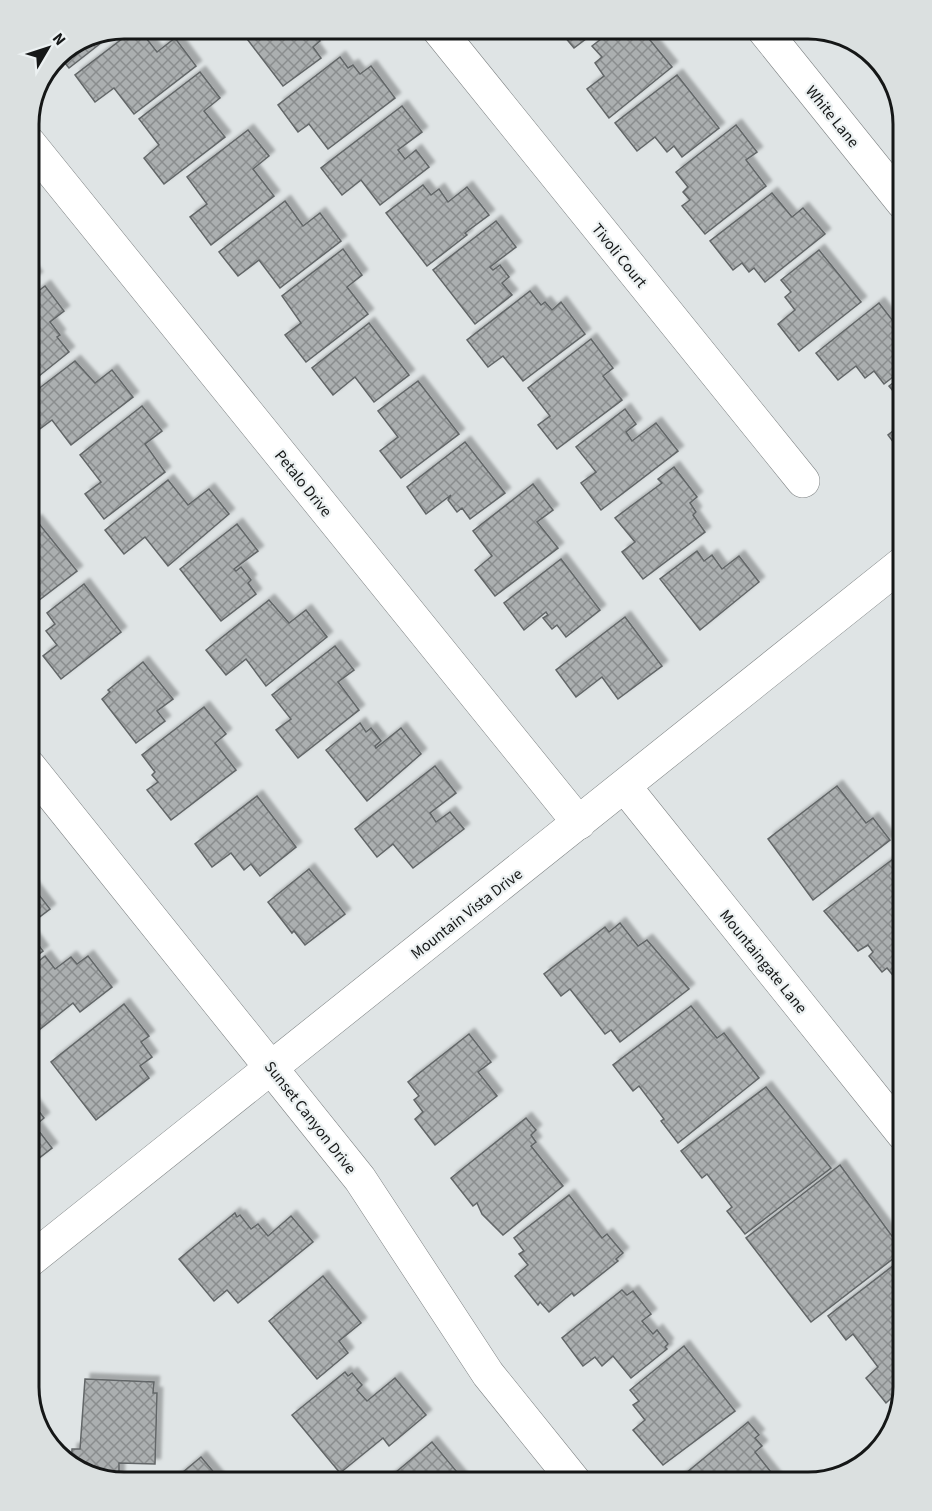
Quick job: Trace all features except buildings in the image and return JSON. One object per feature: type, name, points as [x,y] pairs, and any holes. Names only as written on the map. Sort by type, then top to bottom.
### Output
[{"type":"street","name":"Tivoli Court","points":[[446,39],[803,481]]},
{"type":"street","name":"White Lane","points":[[771,39],[893,191]]},
{"type":"street","name":"Petalo Drive","points":[[39,155],[579,823]]},
{"type":"street","name":"Mountain Vista Drive","points":[[39,1252],[893,571]]},
{"type":"street","name":"Sunset Canyon Drive","points":[[39,778],[360,1179],[488,1374],[567,1472]]},
{"type":"street","name":"Mountaingate Lane","points":[[625,787],[893,1122]]}]
